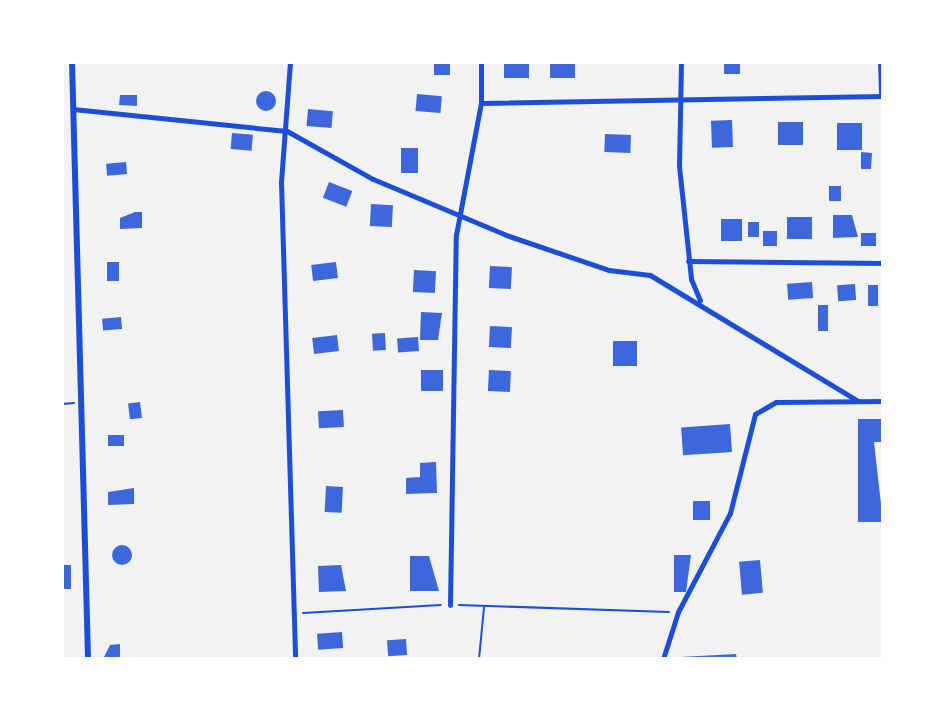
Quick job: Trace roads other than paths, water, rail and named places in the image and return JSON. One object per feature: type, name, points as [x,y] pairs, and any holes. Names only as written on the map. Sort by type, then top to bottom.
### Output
[{"type":"street","points":[[72,62],[88,659]]},
{"type":"street","points":[[290,62],[281,182],[295,659]]},
{"type":"street","points":[[450,605],[461,216],[481,103],[481,62]]},
{"type":"street","points":[[681,62],[679,166],[688,261],[701,301]]},
{"type":"street","points":[[481,103],[882,96],[880,62]]},
{"type":"street","points":[[73,109],[287,131],[461,216],[609,270],[650,275],[701,301],[858,401]]},
{"type":"street","points":[[688,261],[883,263]]},
{"type":"street","points":[[663,659],[678,612],[724,529],[755,414],[776,402],[883,401]]}]
